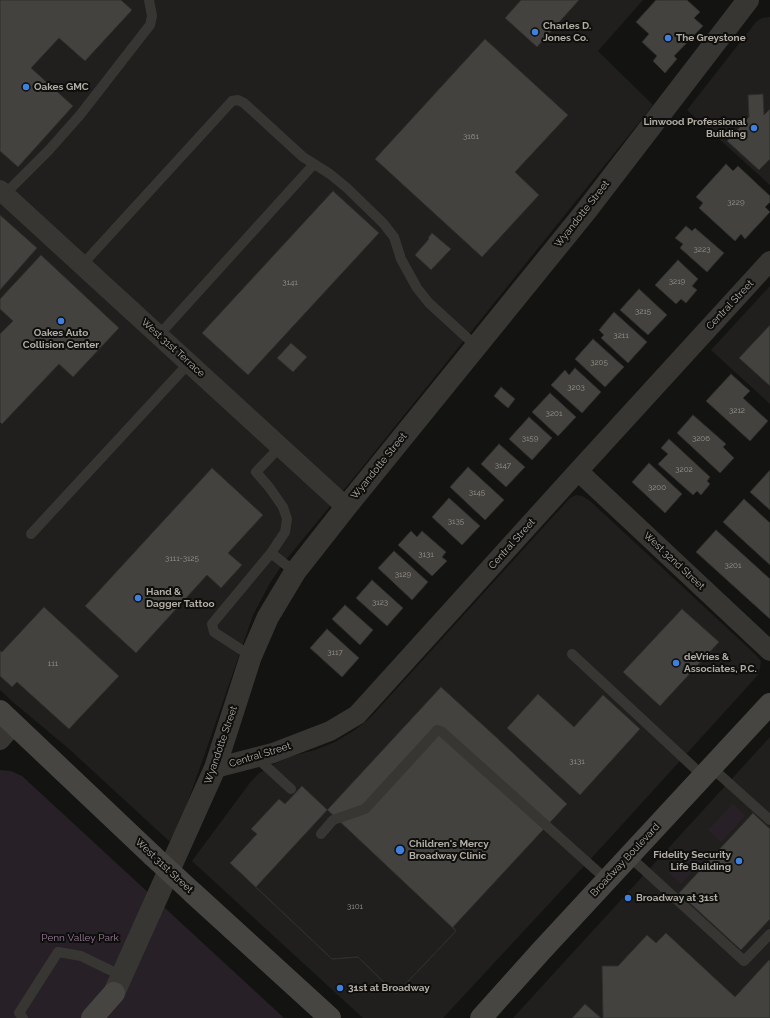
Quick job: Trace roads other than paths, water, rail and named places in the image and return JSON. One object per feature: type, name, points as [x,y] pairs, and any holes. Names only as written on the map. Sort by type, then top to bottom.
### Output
[{"type":"main road","name":"Broadway Boulevard","points":[[482,1018],[542,950],[770,704]]},
{"type":"main road","name":"West 31st Street","points":[[5,725],[153,856],[330,1018]]},
{"type":"main road","points":[[92,1018],[118,985]]},
{"type":"main road","points":[[113,1018],[118,985]]},
{"type":"street","name":"Wyandotte Street","points":[[118,985],[215,768],[251,656],[268,617],[295,572],[591,204],[748,0]]},
{"type":"street","name":"West 31st Terrace","points":[[2,192],[346,507]]},
{"type":"street","name":"Central Street","points":[[215,768],[273,752],[330,732],[357,715],[770,261]]},
{"type":"street","name":"West 32nd Street","points":[[578,471],[770,651]]},
{"type":"lane","points":[[2,192],[49,150],[80,116],[150,25],[152,16],[149,0]]},
{"type":"lane","points":[[82,265],[232,101],[238,100],[244,103],[303,157],[330,174],[347,188],[383,223],[394,237],[401,259],[416,288],[429,303],[476,346]]},
{"type":"lane","points":[[159,335],[314,164]]},
{"type":"lane","points":[[31,534],[189,363]]},
{"type":"lane","points":[[251,656],[214,632],[212,624],[271,553],[285,532],[286,519],[283,507],[256,472],[280,447]]},
{"type":"lane","points":[[271,553],[295,572]]},
{"type":"lane","points":[[572,654],[707,772],[770,820]]},
{"type":"lane","points":[[321,834],[333,820],[365,809],[437,730],[441,731],[607,880]]},
{"type":"lane","points":[[256,757],[291,789]]},
{"type":"lane","points":[[629,856],[744,961],[770,934]]},
{"type":"lane","points":[[21,1015],[58,952],[81,956],[118,985]]},
{"type":"place","name":"Charles D. Jones Co.","points":[[535,32]]},
{"type":"place","name":"The Greystone","points":[[668,38]]},
{"type":"place","name":"Oakes GMC","points":[[26,87]]},
{"type":"place","name":"Linwood Professional Building","points":[[754,128]]},
{"type":"place","name":"Oakes Auto Collision Center","points":[[61,321]]},
{"type":"place","name":"Hand & Dagger Tattoo","points":[[138,598]]},
{"type":"place","name":"deVries & Associates, P.C.","points":[[676,663]]},
{"type":"place","name":"Children's Mercy Broadway Clinic","points":[[400,850]]},
{"type":"place","name":"Fidelity Security Life Building","points":[[739,861]]},
{"type":"place","name":"Broadway at 31st","points":[[628,898]]},
{"type":"place","name":"31st at Broadway","points":[[340,988]]},
{"type":"park label","name":"Penn Valley Park","points":[[80,938]]}]
